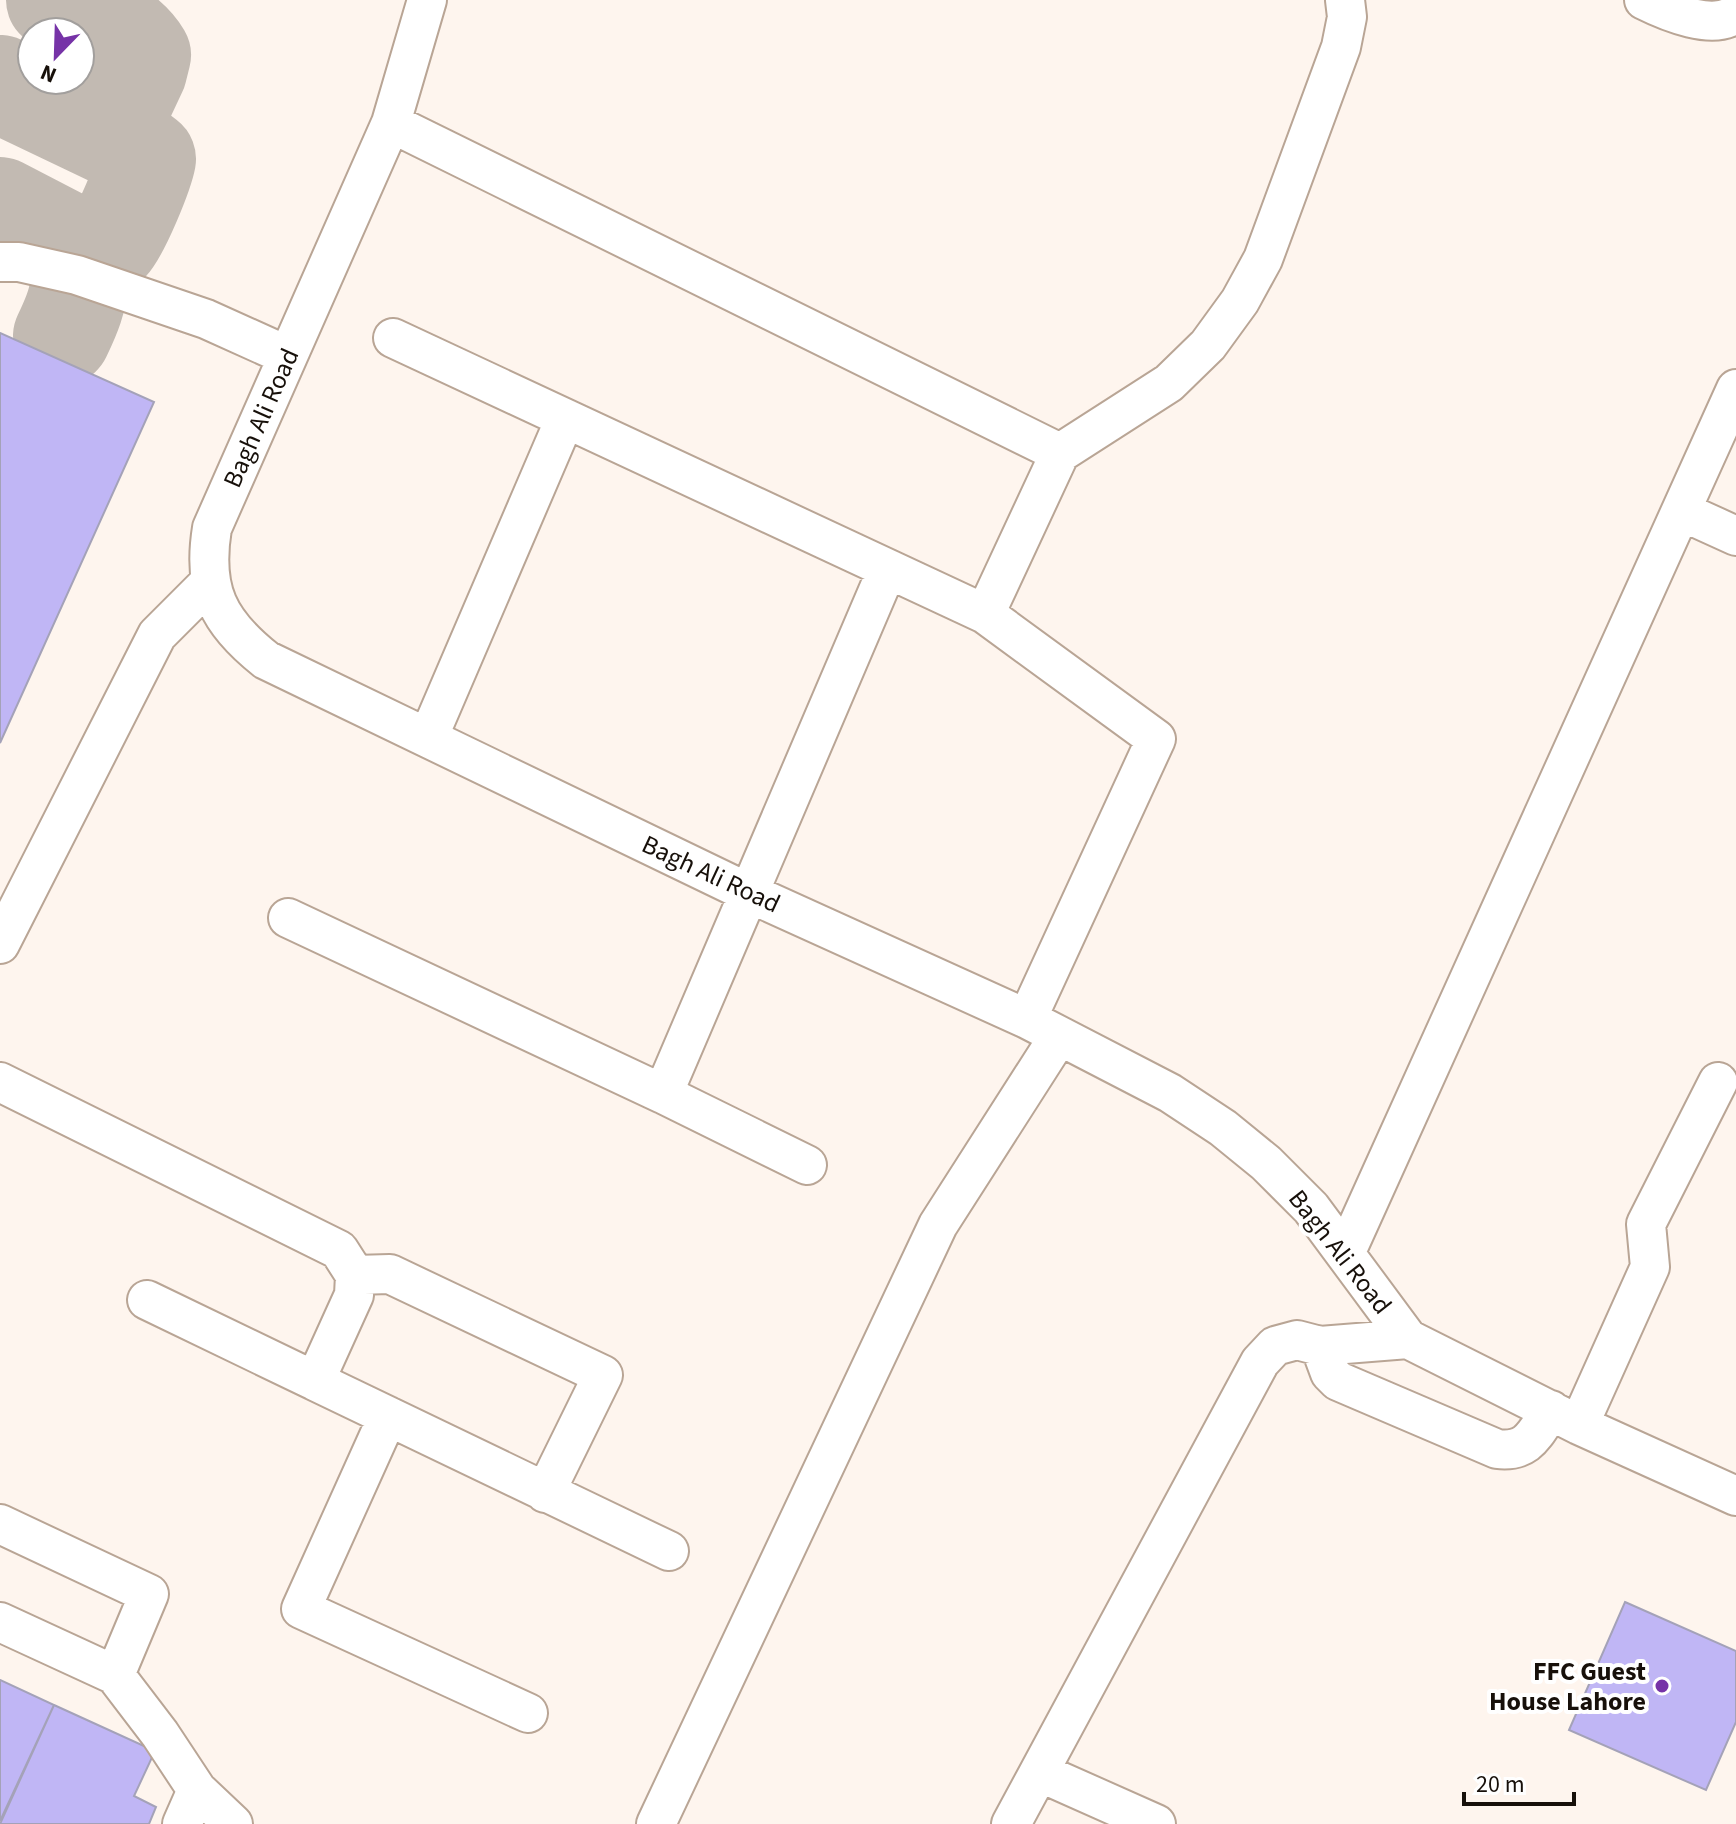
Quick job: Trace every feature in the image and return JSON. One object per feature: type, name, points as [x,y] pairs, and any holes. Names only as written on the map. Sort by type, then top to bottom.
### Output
[{"type":"street","name":"Bagh Ali Road","points":[[427,0],[391,123],[212,528],[208,552],[210,582],[220,611],[239,639],[266,660],[749,893],[1043,1028],[1170,1093],[1223,1128],[1266,1163],[1311,1208],[1408,1339],[1565,1418],[1736,1496]]},
{"type":"street","points":[[985,614],[1060,453],[1169,383],[1208,345],[1240,301],[1263,259],[1341,47],[1347,17],[1345,0]]},
{"type":"street","points":[[1644,0],[1670,13],[1709,21],[1731,17],[1736,13]]},
{"type":"street","points":[[391,123],[1060,453]]},
{"type":"street","points":[[0,262],[19,262],[77,275],[206,319],[288,356]]},
{"type":"street","points":[[393,338],[985,614],[1156,739],[1043,1028],[938,1225],[656,1824]]},
{"type":"street","points":[[1345,1254],[1736,389]]},
{"type":"street","points":[[428,738],[565,419]]},
{"type":"street","points":[[1681,511],[1736,536]]},
{"type":"street","points":[[663,1094],[887,570]]},
{"type":"street","points":[[0,944],[157,635],[210,582]]},
{"type":"street","points":[[288,918],[807,1165]]},
{"type":"street","points":[[0,1082],[339,1250],[355,1275],[354,1295],[315,1381]]},
{"type":"street","points":[[1320,1346],[1330,1373],[1338,1381],[1497,1449],[1513,1451],[1565,1418],[1650,1267],[1646,1224],[1718,1082]]},
{"type":"street","points":[[355,1275],[390,1274],[603,1375],[545,1493]]},
{"type":"street","points":[[147,1300],[669,1551]]},
{"type":"street","points":[[1011,1824],[1260,1362],[1275,1346],[1297,1340],[1320,1346],[1408,1339]]},
{"type":"street","points":[[388,1416],[301,1609],[528,1713]]},
{"type":"street","points":[[0,1524],[149,1594],[115,1675]]},
{"type":"street","points":[[0,1622],[115,1675],[160,1734],[190,1807],[233,1824]]},
{"type":"street","points":[[1039,1772],[1156,1824]]},
{"type":"building","points":[[0,333],[154,402],[0,743]]},
{"type":"building","name":"FFC Guest House Lahore","points":[[1625,1602],[1736,1651],[1736,1722],[1706,1790],[1569,1730]]},
{"type":"building","points":[[0,1680],[54,1705],[0,1821]]},
{"type":"building","points":[[54,1705],[155,1751],[134,1796],[156,1807],[149,1824],[0,1824]]},
{"type":"taxiway","points":[[55,0],[115,29],[142,55],[138,71],[108,135]]},
{"type":"taxiway","points":[[0,84],[130,146],[147,159],[120,227],[110,243],[103,247],[79,247],[0,206]]},
{"type":"taxiway","points":[[53,234],[65,247],[77,271],[77,295],[62,336]]},
{"type":"place","name":"FFC Guest House Lahore","points":[[1662,1686]]}]
